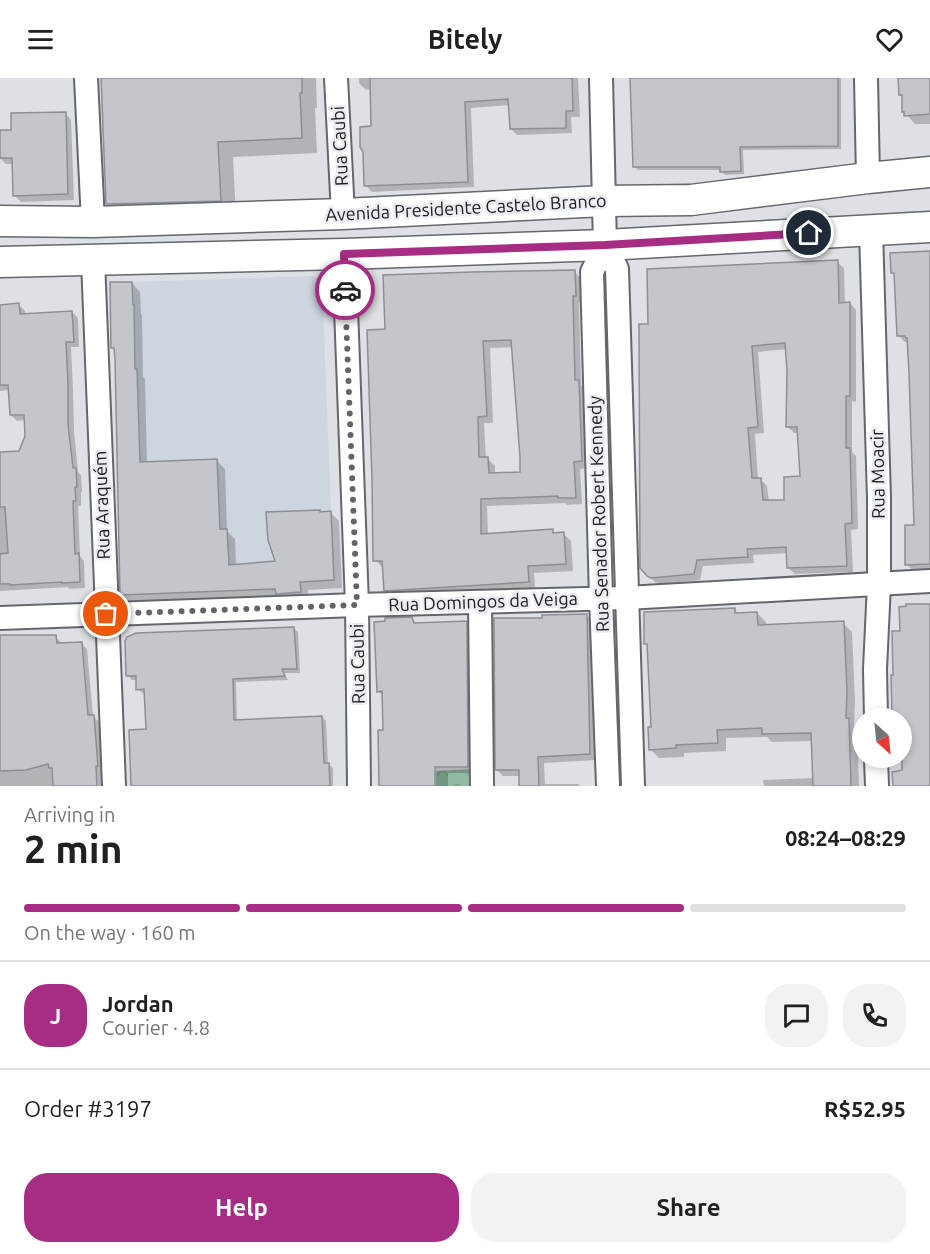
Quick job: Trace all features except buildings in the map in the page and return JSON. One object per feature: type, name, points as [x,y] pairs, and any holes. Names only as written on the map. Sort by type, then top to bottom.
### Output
[{"type":"main road","name":"Avenida Presidente Castelo Branco","points":[[0,221],[93,222],[343,214],[604,201],[692,200],[930,172]]},
{"type":"main road","points":[[0,262],[605,245],[930,227]]},
{"type":"street","points":[[86,78],[93,222]]},
{"type":"street","name":"Rua Caubi","points":[[336,78],[343,214]]},
{"type":"street","name":"Rua Senador Robert Kennedy","points":[[601,78],[605,245],[617,269],[633,786]]},
{"type":"street","points":[[866,78],[868,178]]},
{"type":"street","name":"Rua Moacir","points":[[871,230],[879,498],[876,708]]},
{"type":"street","name":"Rua Senador Robert Kennedy","points":[[605,245],[592,272],[608,786]]},
{"type":"street","name":"Rua Caubi","points":[[344,254],[357,605],[359,786]]},
{"type":"street","name":"Rua Araquém","points":[[93,260],[114,786]]},
{"type":"street","name":"Rua Domingos da Veiga","points":[[0,618],[626,598],[930,581]]},
{"type":"street","points":[[480,602],[482,786]]},
{"type":"street","points":[[876,768],[877,786]]},
{"type":"shaded area","points":[[313,276],[322,282],[333,560],[143,575],[131,282]]},
{"type":"green space","points":[[473,769],[473,786],[436,786],[436,771]]},
{"type":"way so far","points":[[106,614],[357,605],[345,290]]},
{"type":"route","points":[[345,290],[344,254],[605,245],[809,233]]}]
